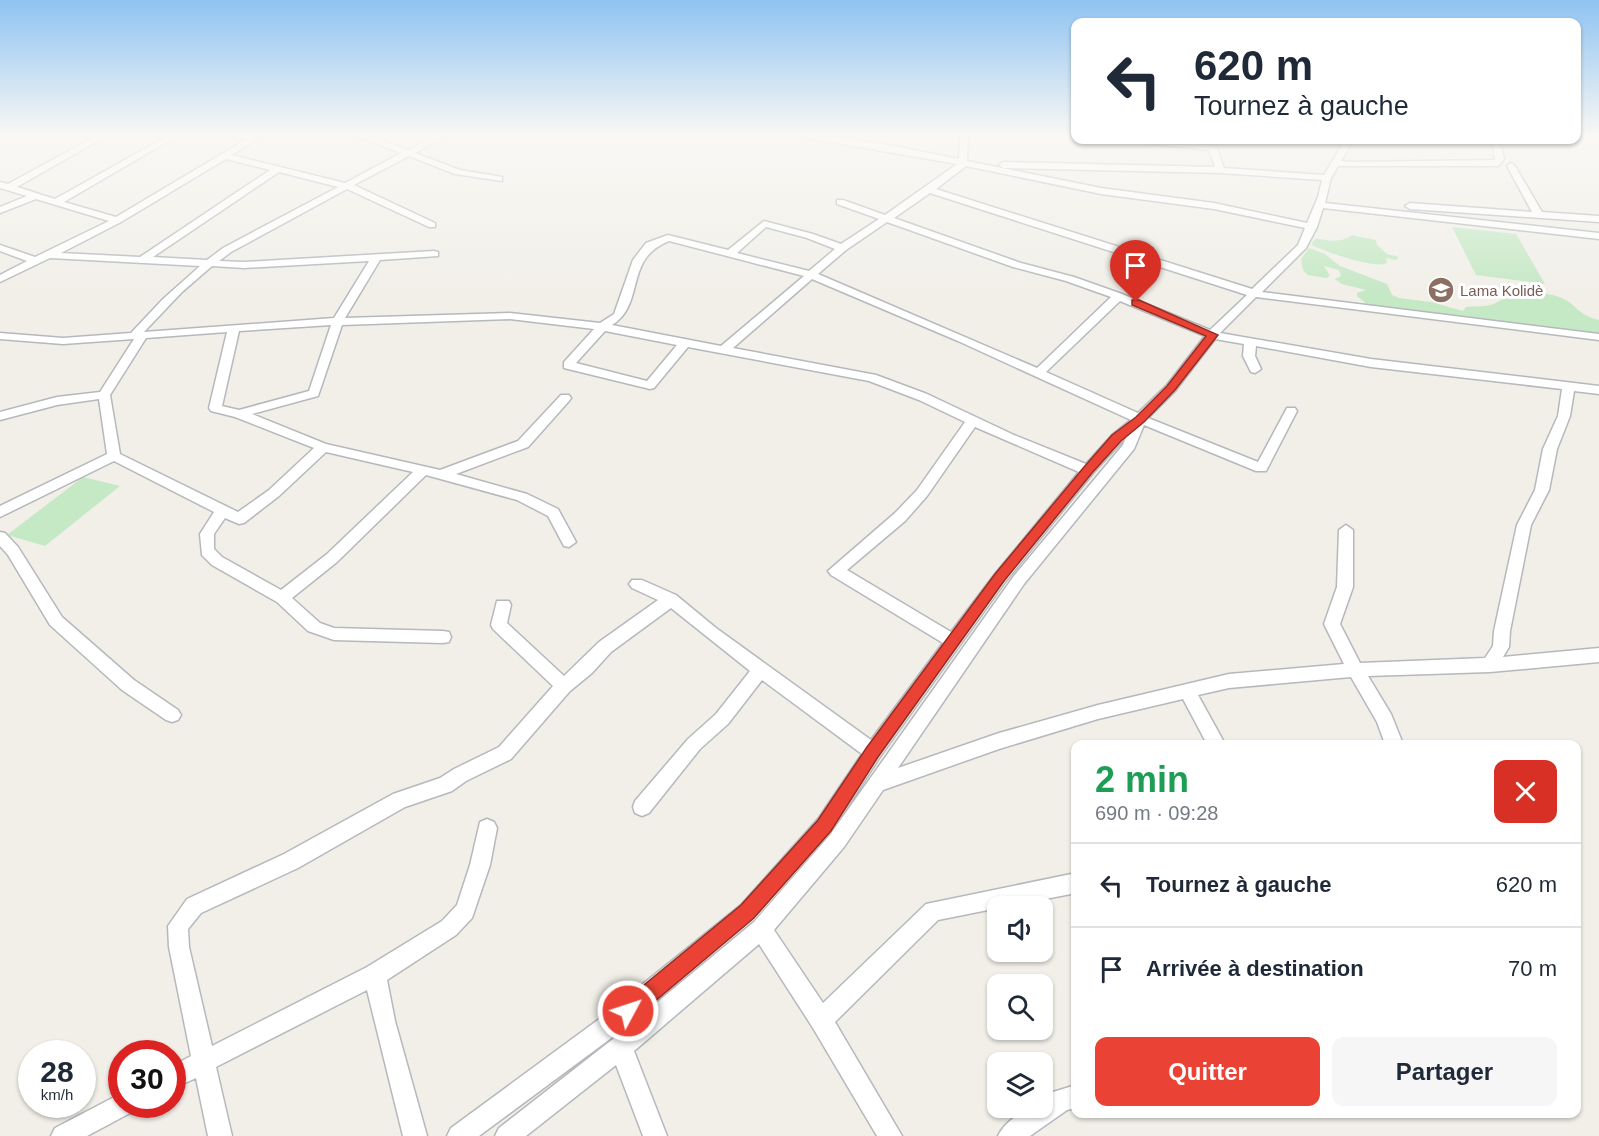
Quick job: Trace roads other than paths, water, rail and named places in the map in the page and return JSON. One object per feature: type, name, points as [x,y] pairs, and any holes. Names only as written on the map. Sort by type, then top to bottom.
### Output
[{"type":"street","points":[[12,188],[86,213],[113,219]]},
{"type":"street","points":[[57,202],[82,188]]},
{"type":"street","points":[[0,277],[113,219],[166,188]]},
{"type":"street","points":[[0,277],[50,255],[118,220],[171,188]]},
{"type":"street","points":[[142,260],[249,188]]},
{"type":"street","points":[[114,456],[104,396],[138,335],[158,309],[227,250],[343,188]]},
{"type":"street","points":[[353,188],[375,195],[432,225]]},
{"type":"street","points":[[725,349],[809,274],[842,248],[932,188]]},
{"type":"street","points":[[1086,188],[1214,206],[1312,227]]},
{"type":"street","points":[[459,1136],[610,1025],[748,912],[825,825],[873,752],[1000,578],[1088,470],[1117,438],[1171,388],[1212,335],[1302,246],[1312,227],[1326,188]]},
{"type":"street","points":[[1524,188],[1539,215]]},
{"type":"street","points":[[929,190],[1255,294],[1599,337]]},
{"type":"street","points":[[0,210],[37,195]]},
{"type":"street","points":[[1322,201],[1599,219]]},
{"type":"street","points":[[1322,201],[1599,236]]},
{"type":"street","points":[[840,202],[1017,266],[1070,279],[1118,296],[1212,335],[1371,363],[1599,390]]},
{"type":"street","points":[[730,253],[764,224],[810,236],[842,248]]},
{"type":"street","points":[[686,343],[650,385],[568,365],[602,327],[619,316],[638,260],[651,245],[668,238],[809,274],[1140,419],[1261,468],[1292,411]]},
{"type":"street","points":[[0,248],[33,260]]},
{"type":"street","points":[[50,255],[244,265],[434,254]]},
{"type":"street","points":[[239,414],[314,393],[338,321],[376,258]]},
{"type":"street","points":[[1038,374],[1118,296]]},
{"type":"street","points":[[0,336],[63,341],[338,321],[510,316],[602,327],[872,378],[923,397],[1018,442],[1088,470]]},
{"type":"street","points":[[234,329],[215,408],[239,414],[322,447],[423,470],[522,497],[553,513],[569,542]]},
{"type":"street","points":[[1250,343],[1249,356],[1255,369]]},
{"type":"street","points":[[1490,665],[1501,647],[1502,631],[1524,525],[1542,490],[1550,449],[1564,416],[1569,387]]},
{"type":"street","points":[[0,416],[57,401],[104,396]]},
{"type":"street","points":[[441,475],[523,444],[565,398]]},
{"type":"street","points":[[507,1136],[621,1047],[761,929],[837,841],[1019,580],[1129,446],[1140,419]]},
{"type":"street","points":[[954,642],[836,571],[900,517],[922,493],[972,421]]},
{"type":"street","points":[[114,456],[239,519],[274,493],[322,447]]},
{"type":"street","points":[[0,512],[114,456]]},
{"type":"street","points":[[282,598],[332,558],[423,470]]},
{"type":"street","points":[[222,511],[207,534],[207,551],[217,561],[282,598],[314,627],[334,634],[443,637]]},
{"type":"street","points":[[1346,530],[1345,587],[1332,624],[1354,670],[1385,719],[1393,740]]},
{"type":"street","points":[[0,537],[13,550],[56,621],[128,685],[172,715]]},
{"type":"street","points":[[637,584],[671,599],[873,752]]},
{"type":"street","points":[[220,1136],[190,1001],[178,926],[194,906],[291,861],[400,800],[446,785],[460,775],[505,753],[564,686],[586,668],[605,647],[671,599]]},
{"type":"street","points":[[503,604],[499,625],[564,686]]},
{"type":"street","points":[[877,784],[999,741],[1098,712],[1229,681],[1354,670],[1490,665],[1599,655]]},
{"type":"street","points":[[642,807],[694,744],[722,718],[761,669]]},
{"type":"street","points":[[1187,691],[1214,740]]},
{"type":"street","points":[[186,1071],[375,975],[449,928],[465,911],[480,865],[487,828]]},
{"type":"street","points":[[821,1020],[933,911],[1071,884]]},
{"type":"street","points":[[761,929],[821,1020],[890,1136]]},
{"type":"street","points":[[375,975],[384,1021],[415,1136]]},
{"type":"street","points":[[621,1047],[655,1136]]},
{"type":"street","points":[[1010,1136],[1061,1100],[1071,1097]]},
{"type":"street","points":[[63,1136],[108,1112]]},
{"type":"place","name":"Lama Kolidè","points":[[1441,290]]}]
